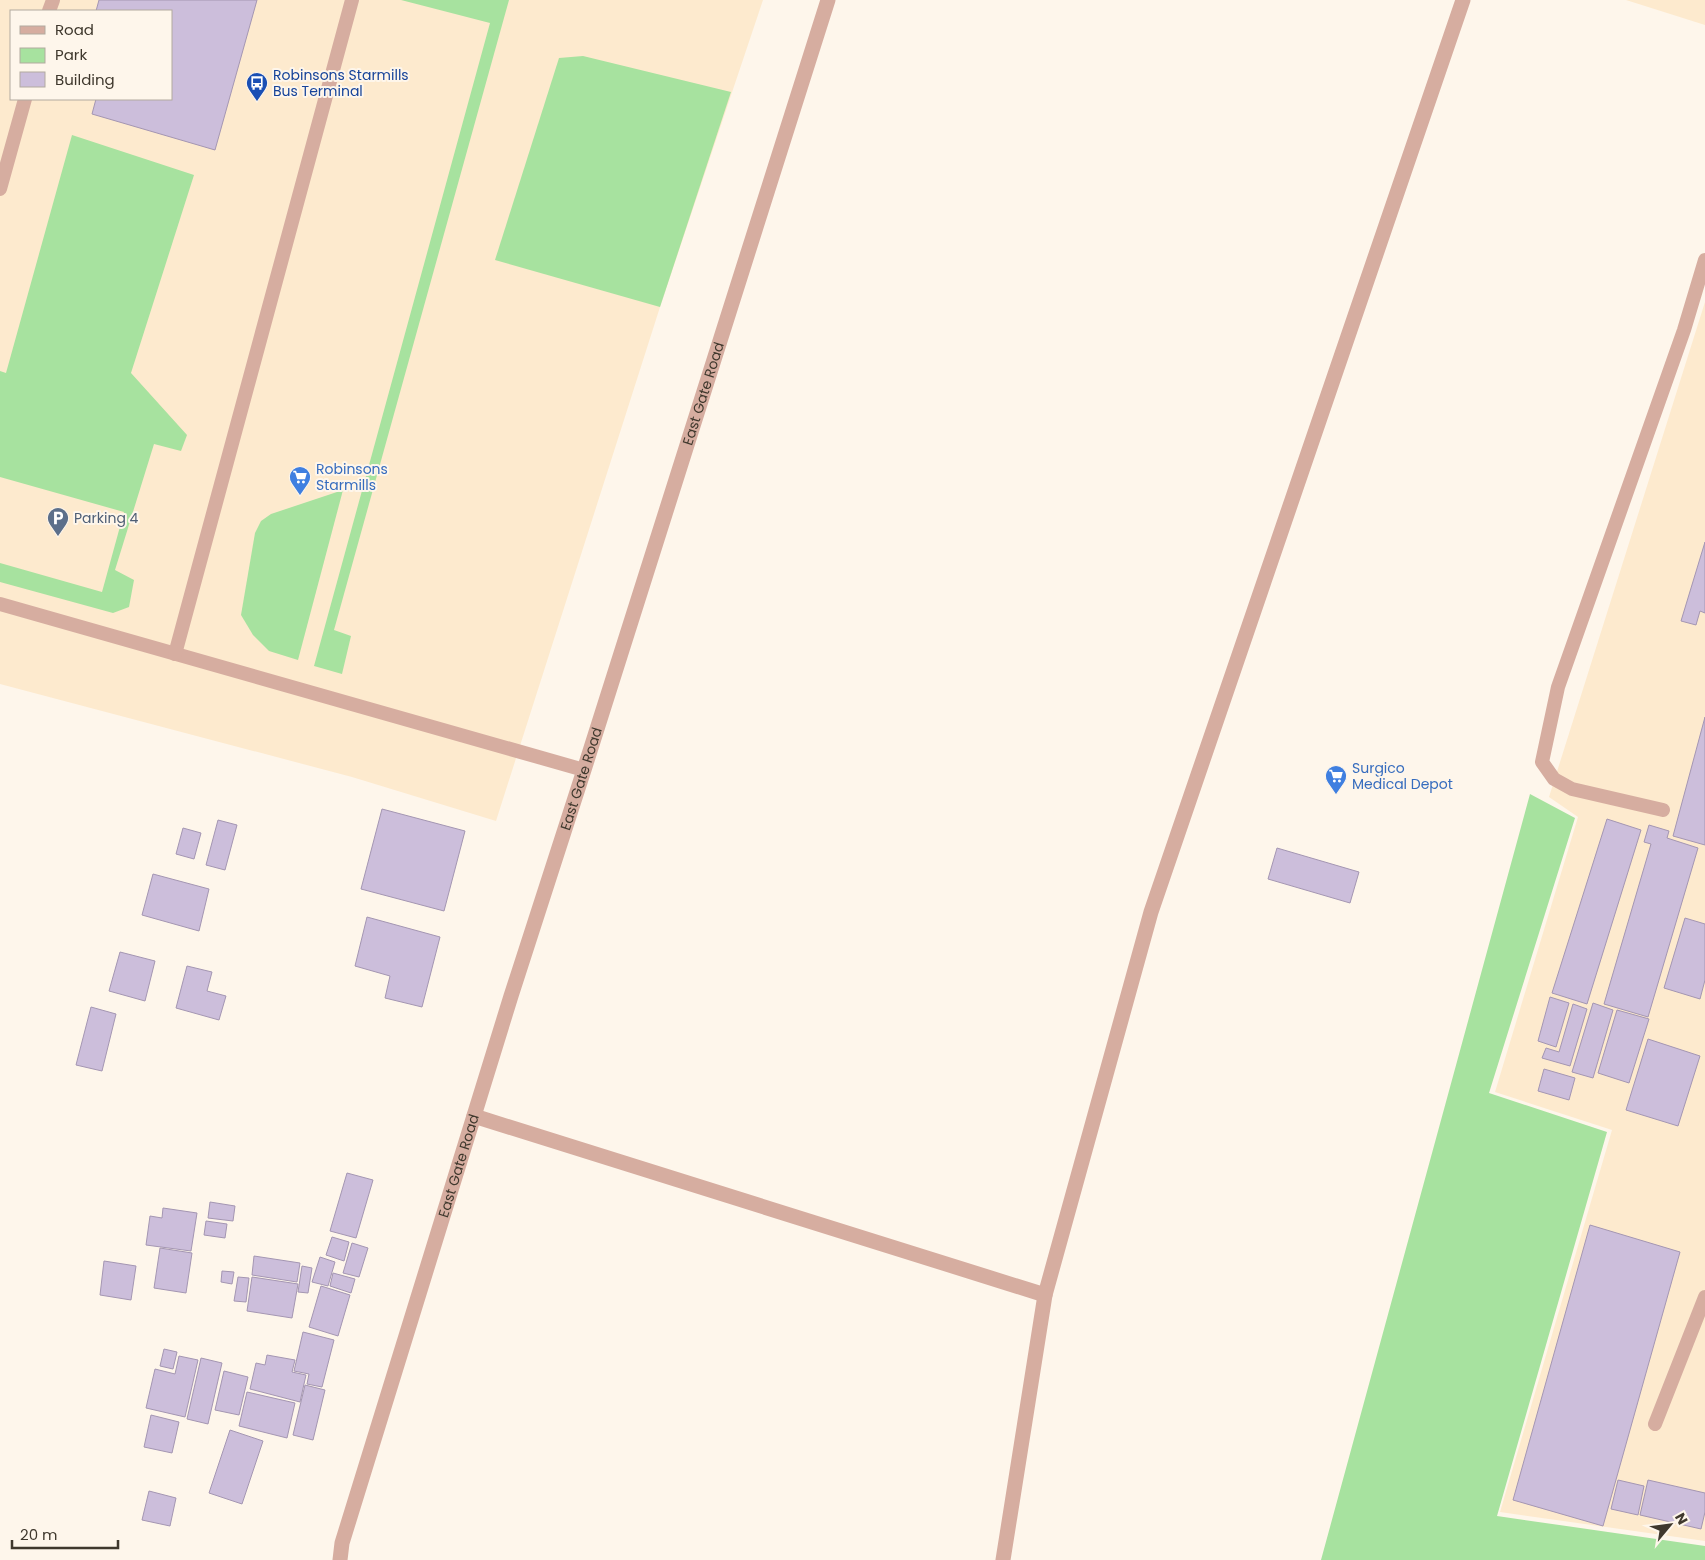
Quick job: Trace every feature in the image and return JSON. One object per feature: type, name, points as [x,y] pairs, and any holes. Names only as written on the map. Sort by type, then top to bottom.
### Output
[{"type":"street","name":"East Gate Road","points":[[340,1560],[345,1534],[511,996],[828,0]]},
{"type":"street","points":[[1003,1560],[1045,1295],[1151,912],[1463,0]]},
{"type":"street","points":[[474,1116],[1045,1295]]},
{"type":"lane","points":[[175,654],[352,0]]},
{"type":"lane","points":[[0,189],[25,100]]},
{"type":"lane","points":[[1663,810],[1572,789],[1554,779],[1542,762],[1558,687],[1680,339],[1705,260]]},
{"type":"lane","points":[[0,604],[584,770]]},
{"type":"lane","points":[[1655,1424],[1705,1297]]},
{"type":"shaded area","name":"Robinsons Starmills","points":[[0,0],[763,0],[660,307],[496,821],[352,777],[0,684]]},
{"type":"shaded area","points":[[1626,0],[1705,0],[1705,25]]},
{"type":"shaded area","points":[[1705,302],[1705,1541],[1500,1512],[1612,1130],[1495,1092],[1578,817],[1549,797]]},
{"type":"green space","points":[[401,0],[509,0],[334,630],[351,636],[342,674],[314,666],[490,23]]},
{"type":"green space","points":[[583,56],[731,92],[660,307],[495,260],[559,58]]},
{"type":"green space","points":[[72,135],[194,175],[131,373],[187,435],[181,451],[154,444],[115,570],[134,580],[129,607],[113,613],[0,582],[0,563],[102,592],[124,512],[0,477],[0,371],[6,373]]},
{"type":"green space","points":[[343,490],[298,660],[269,651],[253,635],[241,615],[255,533],[261,521],[271,514]]},
{"type":"green space","points":[[1530,794],[1575,818],[1489,1093],[1607,1132],[1497,1516],[1705,1546],[1705,1560],[1321,1560]]},
{"type":"building","points":[[99,0],[257,0],[215,150],[92,114],[96,100],[172,100],[172,10],[96,10]]},
{"type":"building","points":[[1705,542],[1705,613],[1700,611],[1696,625],[1681,621]]},
{"type":"building","points":[[1705,717],[1705,845],[1673,836]]},
{"type":"building","points":[[382,809],[465,831],[444,911],[361,889]]},
{"type":"building","points":[[1607,819],[1641,830],[1587,1004],[1552,993]]},
{"type":"building","points":[[218,820],[237,825],[225,870],[206,865]]},
{"type":"building","points":[[1649,825],[1669,831],[1667,838],[1698,848],[1648,1017],[1604,1004],[1651,844],[1644,842]]},
{"type":"building","points":[[183,828],[201,833],[194,859],[176,854]]},
{"type":"building","points":[[1277,848],[1359,872],[1350,903],[1268,879]]},
{"type":"building","points":[[153,874],[209,889],[199,931],[142,915]]},
{"type":"building","points":[[367,917],[440,937],[422,1007],[385,998],[390,976],[355,966]]},
{"type":"building","points":[[1685,918],[1705,924],[1705,980],[1700,999],[1664,988]]},
{"type":"building","points":[[120,952],[155,961],[145,1001],[109,991]]},
{"type":"building","points":[[187,966],[212,972],[207,991],[226,996],[219,1020],[176,1008]]},
{"type":"building","points":[[1550,997],[1569,1003],[1556,1047],[1538,1041]]},
{"type":"building","points":[[1593,1003],[1613,1010],[1593,1078],[1572,1072]]},
{"type":"building","points":[[1573,1004],[1587,1009],[1570,1066],[1542,1058],[1546,1048],[1559,1052]]},
{"type":"building","points":[[91,1007],[116,1014],[102,1071],[76,1065]]},
{"type":"building","points":[[1617,1010],[1649,1019],[1629,1083],[1598,1073]]},
{"type":"building","points":[[1648,1039],[1700,1056],[1678,1126],[1626,1110]]},
{"type":"building","points":[[1544,1069],[1575,1078],[1569,1100],[1538,1091]]},
{"type":"building","points":[[347,1173],[373,1180],[356,1238],[330,1231]]},
{"type":"building","points":[[210,1202],[235,1206],[233,1221],[208,1218]]},
{"type":"building","points":[[163,1208],[197,1213],[191,1251],[146,1245],[150,1216],[162,1218]]},
{"type":"building","points":[[206,1221],[227,1224],[225,1238],[204,1235]]},
{"type":"building","points":[[1590,1225],[1680,1252],[1603,1526],[1513,1500]]},
{"type":"building","points":[[332,1237],[349,1242],[344,1261],[326,1255]]},
{"type":"building","points":[[352,1243],[368,1248],[359,1277],[343,1273]]},
{"type":"building","points":[[160,1248],[192,1253],[186,1293],[154,1288]]},
{"type":"building","points":[[254,1256],[300,1263],[297,1282],[252,1275]]},
{"type":"building","points":[[320,1257],[335,1262],[328,1286],[312,1282]]},
{"type":"building","points":[[104,1261],[136,1266],[131,1300],[100,1295]]},
{"type":"building","points":[[302,1266],[312,1268],[308,1293],[298,1292]]},
{"type":"building","points":[[222,1271],[234,1272],[232,1284],[221,1282]]},
{"type":"building","points":[[333,1273],[355,1279],[351,1293],[330,1286]]},
{"type":"building","points":[[238,1277],[249,1278],[246,1302],[234,1301]]},
{"type":"building","points":[[252,1277],[298,1284],[292,1318],[247,1311]]},
{"type":"building","points":[[321,1286],[350,1295],[338,1336],[309,1327]]},
{"type":"building","points":[[303,1332],[334,1340],[322,1387],[307,1384],[309,1374],[294,1371]]},
{"type":"building","points":[[164,1349],[177,1352],[173,1369],[160,1366]]},
{"type":"building","points":[[267,1355],[295,1360],[292,1372],[306,1375],[300,1402],[250,1389],[256,1363],[265,1365]]},
{"type":"building","points":[[179,1356],[198,1360],[185,1417],[146,1408],[155,1369],[175,1374]]},
{"type":"building","points":[[201,1358],[222,1363],[208,1424],[187,1419]]},
{"type":"building","points":[[224,1371],[248,1377],[239,1415],[215,1410]]},
{"type":"building","points":[[305,1385],[325,1390],[313,1440],[293,1435]]},
{"type":"building","points":[[247,1392],[295,1403],[287,1438],[239,1426]]},
{"type":"building","points":[[151,1415],[179,1422],[172,1453],[144,1447]]},
{"type":"building","points":[[230,1430],[263,1441],[242,1504],[209,1493]]},
{"type":"building","points":[[1618,1480],[1644,1486],[1638,1515],[1611,1509]]},
{"type":"building","points":[[1648,1480],[1705,1493],[1705,1512],[1701,1529],[1640,1515]]},
{"type":"building","points":[[149,1491],[176,1498],[170,1526],[142,1520]]},
{"type":"place","name":"Robinsons Starmills Bus Terminal","points":[[257,102]]},
{"type":"place","name":"Robinsons Starmills","points":[[300,496]]},
{"type":"place","name":"Parking 4","points":[[58,537]]},
{"type":"place","name":"Surgico Medical Depot","points":[[1336,795]]}]
